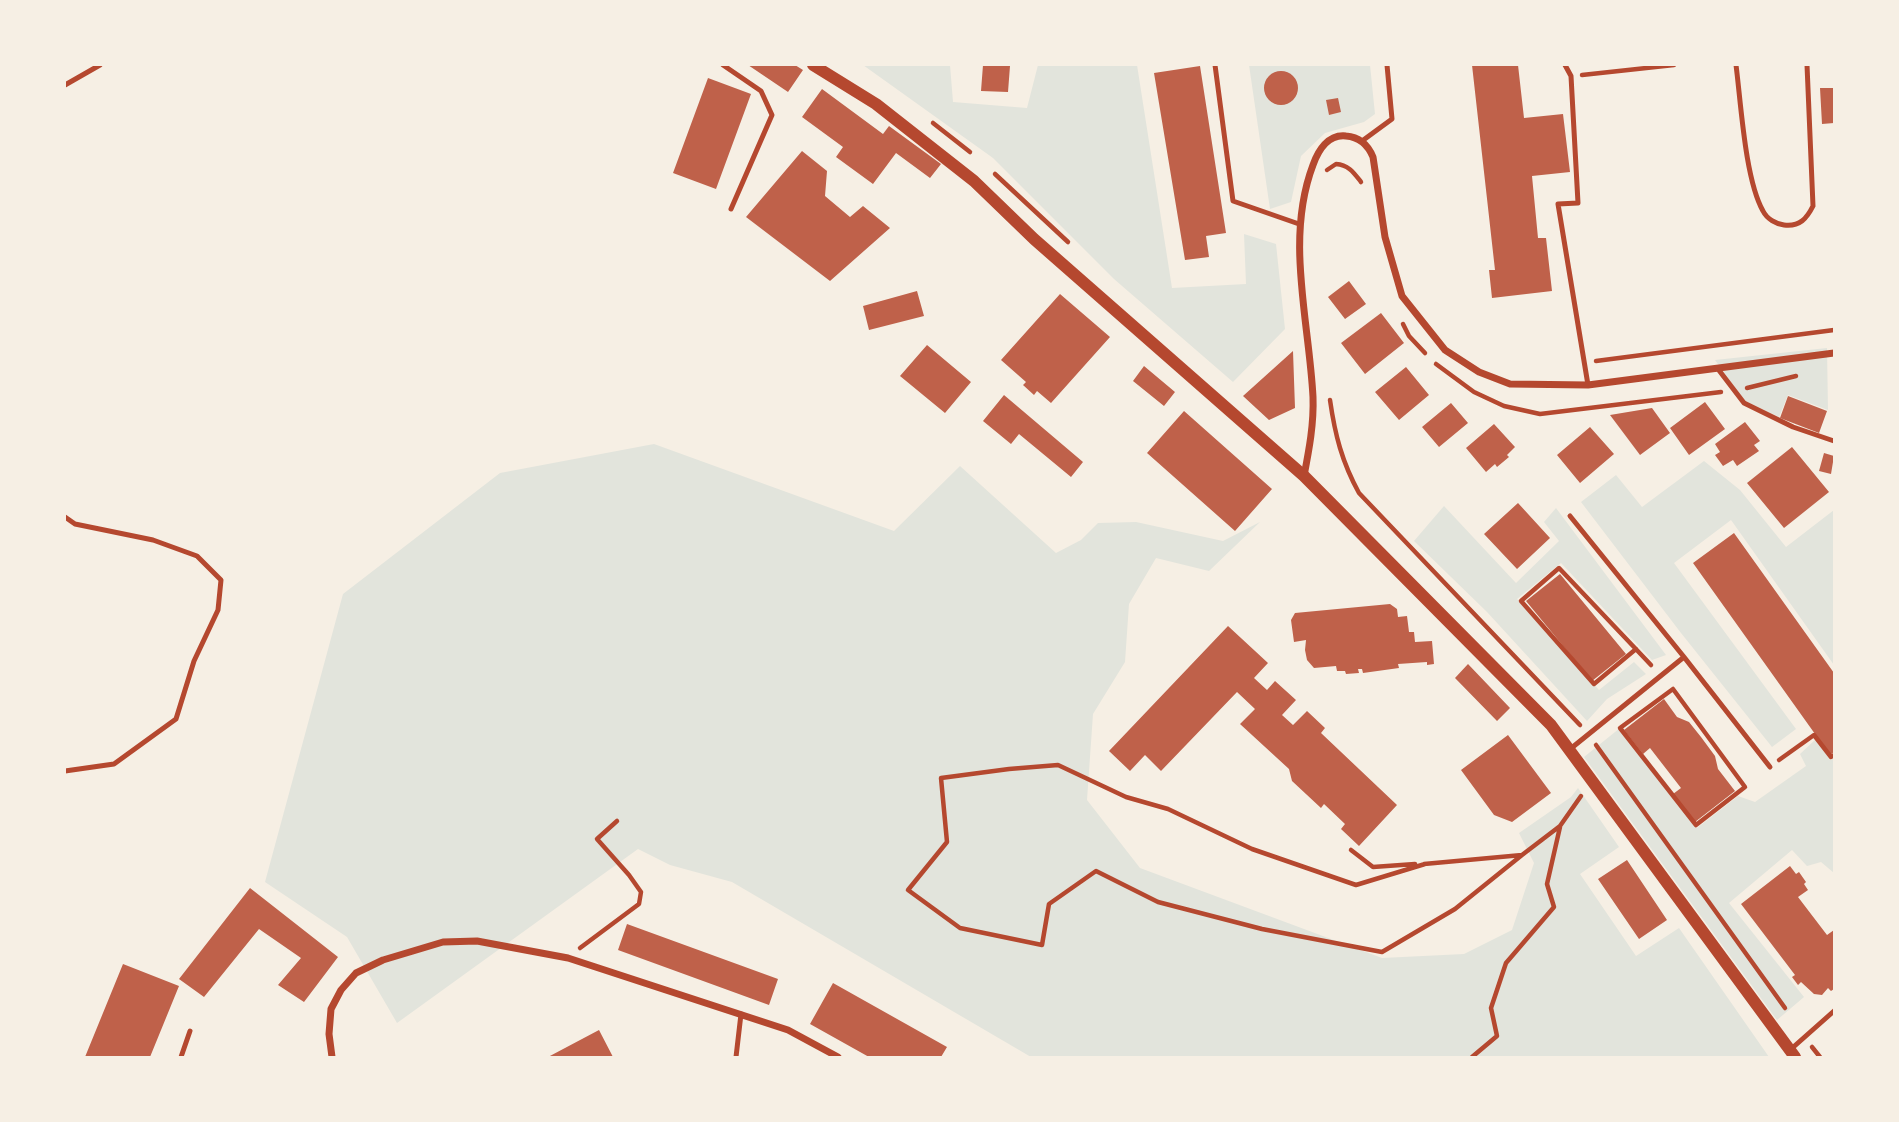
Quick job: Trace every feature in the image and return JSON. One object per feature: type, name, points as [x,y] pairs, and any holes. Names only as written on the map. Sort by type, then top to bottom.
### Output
[{"type":"street","points":[[813,65],[876,104],[974,181],[1053,256],[1304,476],[1550,724],[1792,1054]]},
{"type":"street","points":[[1304,476],[1312,435],[1313,397],[1299,224],[1303,196],[1316,157],[1322,146],[1340,135],[1362,141],[1373,157],[1385,237],[1402,296],[1445,350],[1479,372],[1510,384],[1588,385],[1834,353]]},
{"type":"street","points":[[332,1057],[329,1034],[331,1009],[341,990],[356,973],[383,960],[443,942],[477,941],[568,958],[788,1030],[838,1057]]},
{"type":"lane","points":[[65,85],[100,65]]},
{"type":"lane","points":[[723,65],[761,91],[772,116],[732,209]]},
{"type":"lane","points":[[1214,65],[1233,201],[1299,224]]},
{"type":"lane","points":[[1362,141],[1392,119],[1387,65]]},
{"type":"lane","points":[[1564,65],[1570,76],[1578,203],[1558,204],[1588,385]]},
{"type":"lane","points":[[1736,65],[1752,180],[1763,212],[1777,225],[1793,226],[1806,219],[1813,206],[1807,65]]},
{"type":"lane","points":[[1718,369],[1744,403],[1793,427],[1834,441]]},
{"type":"lane","points":[[1570,516],[1770,767]]},
{"type":"lane","points":[[65,517],[75,524],[153,540],[197,556],[221,580],[218,610],[194,661],[177,719],[114,764],[65,771]]},
{"type":"lane","points":[[1569,750],[1684,657]]},
{"type":"lane","points":[[1792,1054],[1805,1037],[1834,1011]]},
{"type":"lane","points":[[736,1057],[741,1014]]},
{"type":"lane","points":[[180,1057],[190,1031]]},
{"type":"path","points":[[1570,76],[1674,65]]},
{"type":"path","points":[[1324,176],[1329,168],[1336,164],[1344,165],[1354,172],[1363,190]]},
{"type":"path","points":[[1399,317],[1409,336],[1441,370],[1463,385],[1504,406],[1540,414],[1735,391],[1797,375]]},
{"type":"path","points":[[1583,363],[1834,330]]},
{"type":"path","points":[[1329,388],[1334,426],[1344,466],[1359,493],[1589,734],[1820,1057]]},
{"type":"path","points":[[1636,649],[1594,684],[1521,601],[1559,568],[1636,649],[1662,677]]},
{"type":"path","points":[[1672,690],[1703,735],[1745,787],[1696,825],[1620,728],[1672,690]]},
{"type":"path","points":[[1770,767],[1814,734],[1831,757],[1834,755]]},
{"type":"path","points":[[1425,864],[1356,885],[1252,849],[1168,809],[1126,797],[1058,765],[942,778],[947,842],[908,890],[960,928],[1042,945],[1049,904],[1096,871],[1158,902],[1262,929],[1382,952],[1455,909],[1560,826],[1592,780]]},
{"type":"path","points":[[568,958],[639,904],[641,892],[597,839],[617,821]]},
{"type":"path","points":[[1472,1057],[1497,1036],[1491,1008],[1506,963],[1554,907],[1547,884],[1560,826]]},
{"type":"path","points":[[1351,850],[1373,867],[1522,855]]},
{"type":"shaded area","points":[[863,65],[950,65],[953,102],[1027,108],[1038,65],[1137,65],[1172,288],[1246,284],[1244,234],[1276,244],[1285,329],[1233,382],[1114,279],[993,158]]},
{"type":"shaded area","points":[[1249,65],[1370,65],[1375,114],[1364,122],[1325,133],[1301,156],[1291,202],[1270,209]]},
{"type":"shaded area","points":[[1827,348],[1828,410],[1788,395],[1779,417],[1745,401],[1715,360]]},
{"type":"shaded area","points":[[654,444],[894,531],[960,466],[1056,553],[1081,540],[1098,523],[1136,522],[1223,541],[1260,522],[1209,571],[1156,558],[1129,604],[1125,662],[1093,714],[1087,800],[1140,868],[1382,958],[1464,954],[1512,930],[1534,863],[1519,833],[1571,797],[1578,788],[1619,847],[1580,874],[1636,956],[1679,928],[1769,1057],[1031,1057],[732,882],[670,865],[638,849],[397,1023],[347,937],[265,882],[343,594],[500,473]]},
{"type":"shaded area","points":[[1704,461],[1740,490],[1786,547],[1834,510],[1834,665],[1731,520],[1674,563],[1796,729],[1772,747],[1581,502],[1616,475],[1642,507]]},
{"type":"shaded area","points":[[1444,506],[1516,583],[1559,541],[1544,522],[1556,508],[1666,655],[1652,660],[1561,563],[1517,599],[1599,690],[1634,662],[1646,674],[1607,699],[1587,721],[1487,612],[1414,541]]},
{"type":"shaded area","points":[[1620,728],[1697,828],[1738,796],[1755,802],[1806,766],[1800,754],[1816,739],[1830,760],[1834,757],[1834,873],[1821,862],[1807,866],[1792,850],[1729,903],[1804,997],[1777,1020],[1584,757]]},
{"type":"building","points":[[748,65],[795,65],[803,70],[788,92]]},
{"type":"building","points":[[983,65],[1010,66],[1008,92],[981,91]]},
{"type":"building","points":[[1472,65],[1518,65],[1524,118],[1563,114],[1570,172],[1532,176],[1538,238],[1546,238],[1552,291],[1492,298],[1489,270],[1495,270]]},
{"type":"building","points":[[1200,66],[1226,233],[1206,236],[1209,257],[1185,260],[1154,73]]},
{"type":"building","points":[[1281,71],[1293,76],[1298,88],[1293,100],[1281,105],[1269,100],[1264,88],[1269,76]]},
{"type":"building","points":[[708,78],[751,94],[716,189],[673,173]]},
{"type":"building","points":[[1820,88],[1834,88],[1834,123],[1822,124]]},
{"type":"building","points":[[822,89],[883,134],[889,126],[941,164],[930,178],[896,153],[873,184],[836,157],[843,147],[802,117]]},
{"type":"building","points":[[1338,98],[1341,112],[1329,115],[1326,100]]},
{"type":"building","points":[[802,151],[827,171],[825,196],[850,217],[863,206],[890,228],[830,281],[746,217]]},
{"type":"building","points":[[1349,281],[1366,304],[1345,319],[1328,297]]},
{"type":"building","points":[[917,291],[924,316],[869,330],[863,306]]},
{"type":"building","points":[[1060,294],[1110,337],[1051,403],[1037,391],[1034,395],[1023,385],[1026,382],[1001,360]]},
{"type":"building","points":[[1381,313],[1404,343],[1365,374],[1341,343]]},
{"type":"building","points":[[927,345],[971,382],[945,413],[900,376]]},
{"type":"building","points":[[1293,351],[1295,408],[1269,420],[1243,396]]},
{"type":"building","points":[[1144,366],[1175,392],[1164,406],[1133,381]]},
{"type":"building","points":[[1406,367],[1429,395],[1399,420],[1375,392]]},
{"type":"building","points":[[1004,395],[1083,462],[1071,477],[1019,434],[1011,444],[983,421]]},
{"type":"building","points":[[1788,396],[1827,411],[1819,433],[1780,418]]},
{"type":"building","points":[[1705,402],[1725,429],[1689,455],[1670,428]]},
{"type":"building","points":[[1451,403],[1468,423],[1439,447],[1422,427]]},
{"type":"building","points":[[1652,408],[1670,433],[1640,455],[1610,415]]},
{"type":"building","points":[[1184,411],[1272,489],[1235,531],[1147,453]]},
{"type":"building","points":[[1745,422],[1760,441],[1754,445],[1759,451],[1737,466],[1733,460],[1723,466],[1715,455],[1720,452],[1715,444]]},
{"type":"building","points":[[1494,424],[1515,447],[1507,455],[1509,457],[1486,472],[1466,448]]},
{"type":"building","points":[[1590,427],[1614,454],[1580,483],[1557,455]]},
{"type":"building","points":[[1792,447],[1829,492],[1784,528],[1747,483]]},
{"type":"building","points":[[1824,453],[1834,456],[1831,474],[1819,471]]},
{"type":"building","points":[[1518,503],[1550,538],[1517,569],[1484,534]]},
{"type":"building","points":[[1734,533],[1834,673],[1834,752],[1830,755],[1693,563]]},
{"type":"building","points":[[1560,574],[1626,654],[1592,681],[1526,601]]},
{"type":"building","points":[[1390,604],[1397,609],[1398,617],[1407,616],[1409,632],[1414,632],[1415,642],[1432,641],[1434,664],[1398,664],[1399,668],[1363,673],[1362,669],[1358,669],[1359,673],[1346,674],[1345,671],[1337,671],[1336,666],[1314,668],[1307,660],[1306,640],[1294,642],[1291,620],[1295,613]]},
{"type":"building","points":[[1228,626],[1268,663],[1254,678],[1267,690],[1275,681],[1296,700],[1282,715],[1293,725],[1307,711],[1325,728],[1321,733],[1397,805],[1359,846],[1341,829],[1345,824],[1324,804],[1321,808],[1292,781],[1289,769],[1240,724],[1255,709],[1237,692],[1161,771],[1145,755],[1130,771],[1109,751]]},
{"type":"building","points":[[1468,664],[1510,708],[1497,721],[1455,678]]},
{"type":"building","points":[[1664,699],[1677,717],[1689,722],[1701,737],[1715,756],[1718,769],[1735,791],[1695,822],[1673,794],[1681,788],[1650,748],[1643,754],[1624,730]]},
{"type":"building","points":[[1508,735],[1551,793],[1512,822],[1494,815],[1461,770]]},
{"type":"building","points":[[1627,860],[1667,920],[1639,939],[1598,879]]},
{"type":"building","points":[[1790,866],[1796,874],[1799,872],[1806,882],[1804,884],[1808,890],[1798,897],[1827,935],[1834,930],[1834,989],[1831,991],[1828,988],[1822,995],[1814,994],[1801,982],[1798,985],[1792,977],[1795,975],[1741,904]]},
{"type":"building","points":[[250,888],[338,957],[304,1002],[278,985],[301,958],[259,929],[204,997],[179,979]]},
{"type":"building","points":[[627,924],[778,979],[769,1005],[618,950]]},
{"type":"building","points":[[123,964],[179,986],[150,1057],[85,1057]]},
{"type":"building","points":[[833,983],[947,1047],[941,1057],[869,1057],[810,1024]]},
{"type":"building","points":[[599,1030],[613,1057],[548,1057]]}]
